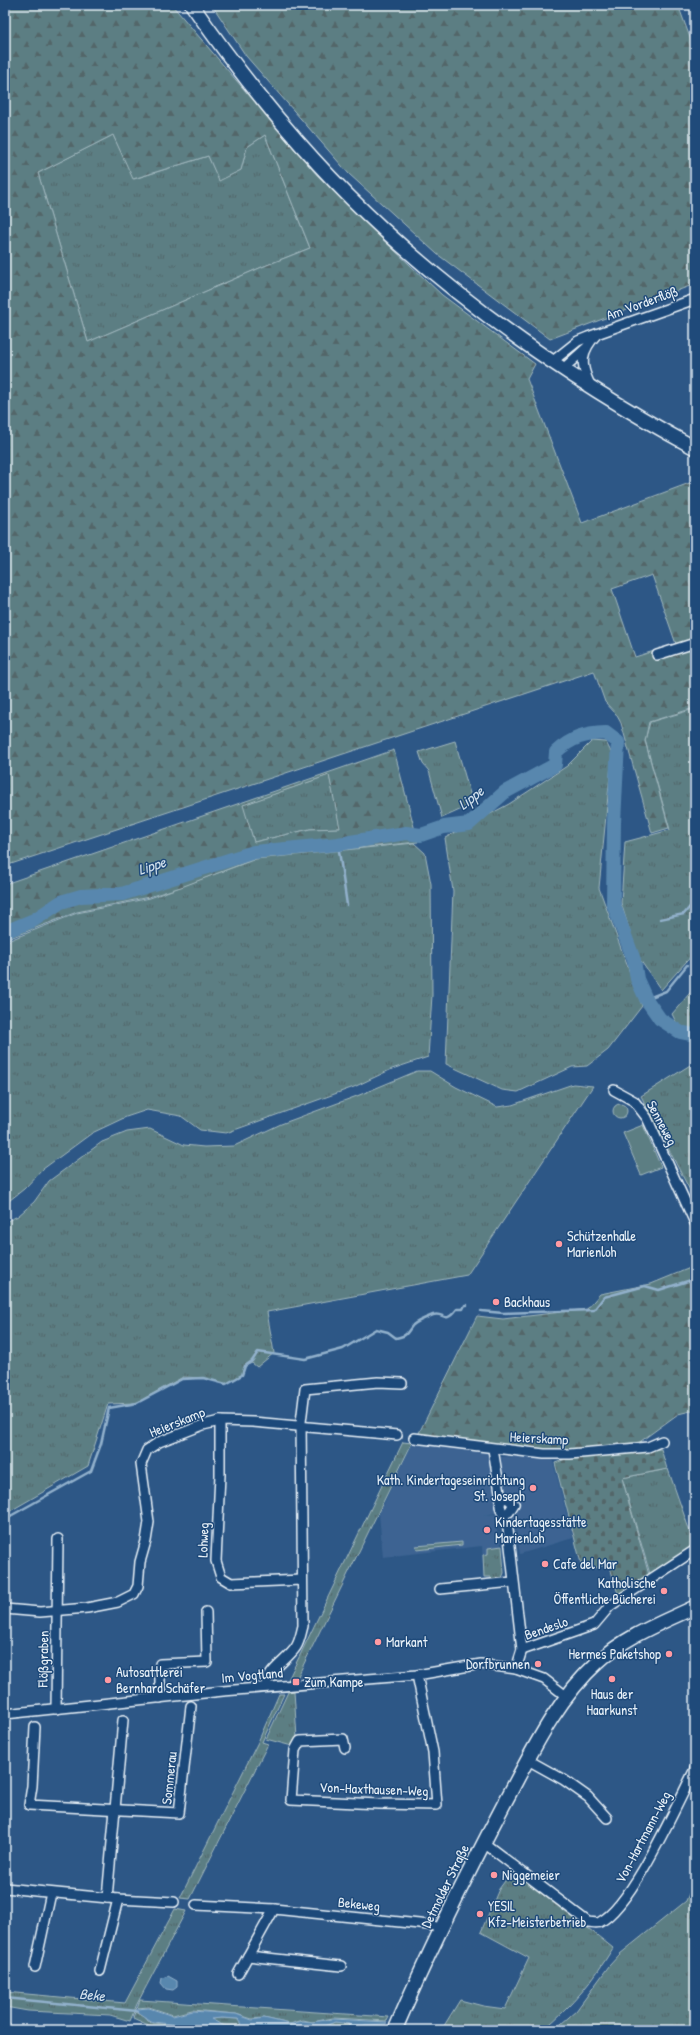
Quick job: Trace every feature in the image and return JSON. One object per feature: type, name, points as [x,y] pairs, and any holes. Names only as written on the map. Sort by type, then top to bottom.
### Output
[{"type":"main road","points":[[192,5],[280,122],[382,229],[435,274],[508,331],[644,421],[695,448]]},
{"type":"main road","name":"Detmolder Straße","points":[[397,2027],[441,1928],[484,1843],[528,1760],[566,1696],[598,1662],[612,1650],[635,1635],[695,1607]]},
{"type":"street","name":"Am Vorderflöß","points":[[558,365],[578,341],[695,298]]},
{"type":"street","name":"Am Vorderflöß","points":[[590,385],[584,372],[582,359],[587,347],[598,333]]},
{"type":"street","name":"Am Vorderflöß","points":[[558,365],[587,347]]},
{"type":"street","points":[[656,655],[695,643]]},
{"type":"street","name":"Senneweg","points":[[614,1090],[634,1101],[647,1118],[695,1223]]},
{"type":"street","points":[[266,1687],[266,1682],[273,1671],[298,1643],[303,1626],[302,1426],[305,1389],[378,1382],[402,1384]]},
{"type":"street","name":"Heierskamp","points":[[57,1611],[118,1602],[134,1594],[138,1586],[140,1562],[146,1541],[149,1522],[141,1469],[144,1454],[152,1446],[159,1442],[203,1425],[220,1421],[302,1426],[397,1435]]},
{"type":"street","name":"Lohweg","points":[[220,1421],[220,1475],[216,1561],[221,1577],[231,1583],[302,1580]]},
{"type":"street","name":"Heierskamp","points":[[414,1438],[544,1454],[570,1454],[648,1447],[662,1441]]},
{"type":"street","points":[[493,1448],[501,1498],[500,1506],[508,1529],[522,1650],[516,1669]]},
{"type":"street","points":[[501,1498],[508,1499],[514,1504],[509,1512],[504,1514]]},
{"type":"street","name":"Flößgraben","points":[[56,1708],[58,1539]]},
{"type":"street","name":"Bendeslo","points":[[522,1650],[594,1625],[610,1606],[695,1550]]},
{"type":"street","points":[[440,1590],[513,1582]]},
{"type":"street","name":"Flößgraben","points":[[5,1609],[40,1612],[57,1611]]},
{"type":"street","points":[[160,1698],[160,1664],[207,1662],[206,1612]]},
{"type":"street","name":"Im Vogtland","points":[[5,1714],[266,1687],[417,1675],[481,1664],[516,1669],[544,1679],[566,1696]]},
{"type":"street","name":"Von-Haxthausen-Weg","points":[[345,1748],[344,1739],[300,1741],[294,1750],[291,1800],[437,1805],[433,1752],[417,1675]]},
{"type":"street","name":"Sommerau","points":[[35,1727],[32,1786],[29,1806],[179,1813],[191,1706]]},
{"type":"street","points":[[107,1898],[122,1720]]},
{"type":"street","points":[[528,1760],[564,1780],[588,1797],[607,1818]]},
{"type":"street","name":"Von-Hartmann-Weg","points":[[484,1843],[588,1922],[598,1923],[610,1915],[629,1893],[695,1769]]},
{"type":"street","points":[[5,1888],[118,1899],[174,1902]]},
{"type":"street","points":[[35,1967],[51,1893]]},
{"type":"street","points":[[100,1971],[118,1899]]},
{"type":"street","name":"Bekeweg","points":[[196,1905],[274,1909],[429,1925],[441,1928]]},
{"type":"street","points":[[238,1974],[274,1909]]},
{"type":"street","points":[[248,1956],[341,1966]]},
{"type":"shaded area","points":[[412,1444],[489,1451],[497,1513],[483,1515],[495,1514],[497,1532],[500,1537],[504,1573],[492,1581],[491,1577],[484,1577],[482,1546],[383,1557],[379,1514]]},
{"type":"shaded area","name":"Kath. Kindertageseinrichtung St. Joseph","points":[[527,1456],[552,1458],[573,1538],[520,1554],[515,1523],[509,1519],[501,1457]]},
{"type":"shaded area","points":[[168,1976],[177,1981],[177,1987],[173,1990],[166,1989],[161,1983],[162,1978]]},
{"type":"shaded area","points":[[149,2008],[173,2016],[192,2011],[236,2014],[252,2020],[264,2018],[290,2024],[303,2021],[312,2022],[333,2019],[387,2022],[386,2024],[365,2025],[352,2030],[346,2030],[349,2028],[349,2024],[335,2022],[322,2027],[329,2030],[228,2030],[153,2022],[135,2011],[136,2009]],"holes":[[[211,2019],[238,2019],[242,2024],[239,2026],[224,2026]]]},
{"type":"green space","points":[[5,5],[172,5],[317,175],[442,295],[535,364],[527,379],[582,523],[695,481],[695,709],[694,708],[649,722],[645,741],[669,828],[652,833],[621,723],[616,714],[605,702],[594,671],[5,866]],"holes":[[[113,135],[133,179],[208,156],[219,181],[241,170],[247,147],[265,135],[310,248],[262,267],[88,342],[38,173]],[[652,575],[676,644],[635,657],[612,589]]]},
{"type":"green space","points":[[212,5],[678,5],[695,51],[695,284],[550,339],[437,254],[349,174],[246,56]]},
{"type":"green space","points":[[113,135],[134,179],[208,156],[219,180],[241,170],[247,147],[265,135],[310,248],[262,267],[88,342],[38,173]]},
{"type":"green space","points":[[694,709],[695,952],[661,990],[638,957],[621,903],[625,842],[670,830],[645,740],[650,722]]},
{"type":"green space","points":[[455,741],[473,804],[442,818],[429,771],[423,764],[419,752]]},
{"type":"green space","points":[[592,741],[606,742],[612,754],[599,888],[642,1006],[608,1050],[587,1066],[572,1067],[518,1092],[502,1090],[446,1064],[453,891],[445,838],[509,804],[567,766]]},
{"type":"green space","points":[[394,750],[418,842],[257,858],[184,886],[149,897],[77,912],[5,940],[5,884]],"holes":[[[329,775],[340,828],[310,829],[254,842],[243,805]]]},
{"type":"green space","points":[[329,775],[341,828],[310,829],[254,842],[242,805]]},
{"type":"green space","points":[[414,843],[425,853],[431,884],[432,995],[428,1057],[392,1069],[354,1087],[226,1133],[200,1130],[181,1116],[147,1110],[126,1117],[92,1133],[43,1169],[24,1189],[5,1204],[5,942],[77,913],[150,898],[256,859]]},
{"type":"green space","points":[[695,987],[695,1031],[680,1030],[672,1014]]},
{"type":"green space","points":[[695,1062],[695,1200],[641,1096]]},
{"type":"green space","points":[[417,1071],[430,1071],[456,1087],[497,1107],[512,1105],[573,1084],[593,1086],[467,1275],[267,1312],[274,1353],[257,1367],[252,1363],[245,1366],[242,1375],[226,1384],[203,1378],[183,1377],[136,1403],[108,1404],[88,1466],[5,1514],[5,1222],[18,1216],[34,1202],[49,1181],[102,1142],[127,1132],[150,1129],[184,1145],[204,1147],[234,1146],[281,1124],[357,1096]]},
{"type":"green space","points":[[617,1104],[623,1104],[627,1108],[627,1114],[623,1118],[617,1118],[613,1114],[613,1108]]},
{"type":"green space","points":[[643,1125],[661,1167],[641,1175],[623,1133]]},
{"type":"green space","points":[[695,1266],[695,1410],[678,1414],[637,1444],[571,1451],[544,1451],[418,1435],[477,1316],[503,1319],[587,1309],[600,1294],[651,1284]]},
{"type":"green space","points":[[403,1442],[412,1443],[296,1680],[288,1680]]},
{"type":"green space","points":[[661,1449],[667,1469],[622,1478],[649,1575],[618,1594],[609,1564],[583,1571],[555,1463],[571,1457]]},
{"type":"green space","points":[[668,1469],[695,1546],[650,1574],[622,1478]]},
{"type":"green space","points":[[462,1542],[462,1545],[417,1550],[416,1546]]},
{"type":"green space","points":[[502,1546],[504,1573],[501,1580],[492,1581],[491,1577],[484,1577],[483,1555],[488,1554],[488,1548]]},
{"type":"green space","points":[[294,1691],[297,1738],[292,1746],[266,1739],[288,1692]]},
{"type":"green space","points":[[279,1694],[284,1694],[262,1742],[268,1744],[190,1899],[180,1898],[258,1742]]},
{"type":"green space","points":[[514,1869],[613,1948],[598,1972],[582,1992],[543,2030],[444,2030],[442,2029],[460,2000],[483,2006],[505,2009],[529,1958],[481,1932],[499,1889]]},
{"type":"green space","points":[[695,1879],[695,2030],[554,2030],[576,2011],[609,1966],[620,1954],[686,1901]]},
{"type":"green space","points":[[175,1909],[186,1911],[137,2004],[130,2021],[110,2015],[28,2011],[5,2007],[5,1992],[125,2003]]},
{"type":"green space","points":[[140,2000],[389,2017],[387,2021],[333,2018],[312,2022],[303,2020],[290,2024],[264,2018],[252,2019],[236,2014],[192,2010],[173,2015],[149,2007],[137,2008]]},
{"type":"green space","points":[[135,2012],[153,2023],[224,2030],[157,2029],[133,2018]]},
{"type":"green space","points":[[211,2019],[238,2019],[242,2023],[239,2026],[227,2026],[217,2023]]},
{"type":"green space","points":[[335,2022],[346,2023],[350,2026],[346,2030],[327,2030],[322,2027]]},
{"type":"waterway","name":"Lippe","points":[[5,932],[34,920],[61,902],[81,896],[122,894],[254,852],[338,844],[406,833],[421,835],[444,827],[469,824],[505,792],[555,765],[556,752],[568,743],[585,735],[606,733],[618,742],[614,823],[613,903],[634,960],[637,979],[646,999],[660,1019],[680,1032],[695,1035]]},
{"type":"waterway","points":[[338,844],[347,905]]},
{"type":"waterway","points":[[660,919],[684,914],[693,903]]},
{"type":"waterway","points":[[646,999],[666,991],[687,965]]},
{"type":"waterway","points":[[481,1311],[503,1313],[594,1310],[604,1297],[645,1286],[659,1290],[691,1280],[695,1271]]},
{"type":"waterway","points":[[5,1519],[91,1471],[101,1444],[109,1408],[137,1403],[182,1379],[203,1378],[226,1384],[242,1375],[245,1366],[252,1361],[258,1352],[305,1359],[343,1349],[376,1329],[388,1332],[396,1338],[400,1337],[407,1333],[413,1325],[422,1320],[437,1314],[444,1317],[449,1317],[457,1309],[463,1309],[465,1305],[467,1305]]},
{"type":"waterway","name":"Beke","points":[[5,1998],[137,2011]]},
{"type":"waterway","name":"Beke","points":[[402,2027],[415,2030]]},
{"type":"place","name":"Schützenhalle Marienloh","points":[[559,1244]]},
{"type":"place","name":"Backhaus","points":[[496,1302]]},
{"type":"place","name":"Kath. Kindertageseinrichtung St. Joseph","points":[[533,1488]]},
{"type":"place","name":"Kindertagesstätte Marienloh","points":[[487,1530]]},
{"type":"place","name":"Cafe del Mar","points":[[545,1564]]},
{"type":"place","name":"Katholische Öffentliche Bücherei","points":[[664,1591]]},
{"type":"place","name":"Markant","points":[[378,1642]]},
{"type":"place","name":"Hermes Paketshop","points":[[669,1654]]},
{"type":"place","name":"Dorfbrunnen","points":[[538,1664]]},
{"type":"place","name":"Haus der Haarkunst","points":[[612,1679]]},
{"type":"place","name":"Autosattlerei Bernhard Schäfer","points":[[108,1680]]},
{"type":"place","name":"Zum Kampe","points":[[296,1682]]},
{"type":"place","name":"Niggemeier","points":[[494,1875]]},
{"type":"place","name":"YESIL Kfz-Meisterbetrieb","points":[[480,1914]]}]
